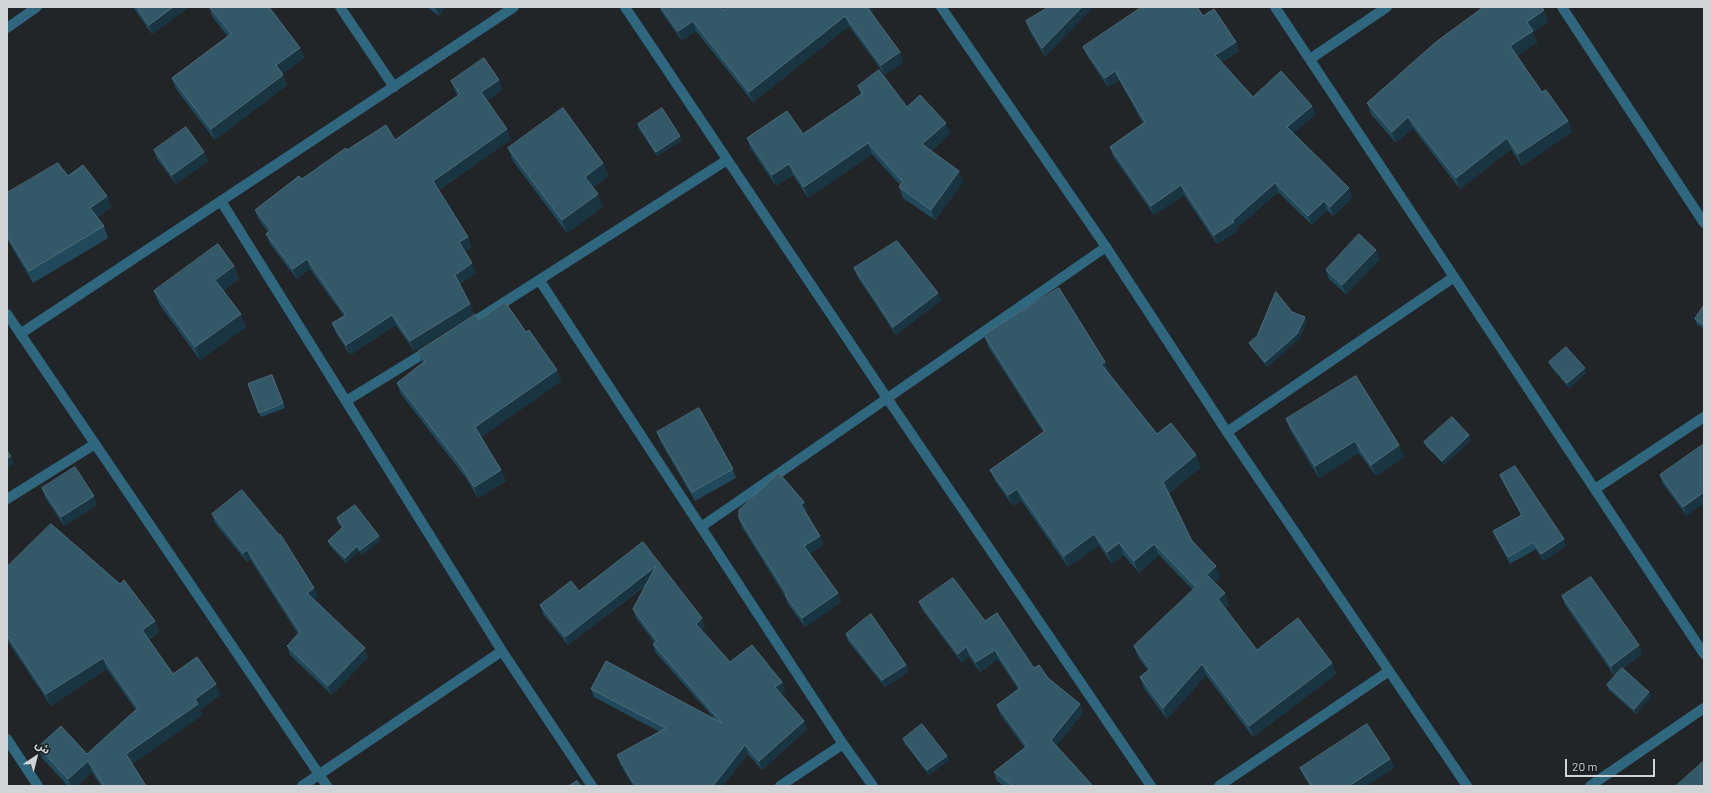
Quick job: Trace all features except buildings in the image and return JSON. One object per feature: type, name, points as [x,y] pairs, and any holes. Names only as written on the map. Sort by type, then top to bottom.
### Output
[{"type":"street","points":[[7,28],[37,7]]},
{"type":"street","points":[[340,7],[394,87]]},
{"type":"street","points":[[20,334],[514,7]]},
{"type":"street","points":[[625,7],[887,398],[1151,786]]},
{"type":"street","points":[[941,7],[1106,247],[1227,432],[1467,786]]},
{"type":"street","points":[[1275,7],[1704,654]]},
{"type":"street","points":[[1310,59],[1387,7]]},
{"type":"street","points":[[1562,7],[1704,223]]},
{"type":"street","points":[[460,331],[727,160]]},
{"type":"street","points":[[221,201],[502,651],[592,786]]},
{"type":"street","points":[[701,527],[1106,247]]},
{"type":"street","points":[[1227,432],[1454,278]]},
{"type":"street","points":[[540,281],[843,744],[873,786]]},
{"type":"street","points":[[7,314],[327,786]]},
{"type":"street","points":[[346,401],[440,343]]},
{"type":"street","points":[[1595,489],[1704,417]]},
{"type":"street","points":[[7,499],[95,444]]},
{"type":"street","points":[[302,786],[502,651]]},
{"type":"street","points":[[1218,786],[1389,671]]},
{"type":"street","points":[[1590,786],[1704,708]]},
{"type":"street","points":[[7,738],[38,786]]},
{"type":"street","points":[[780,786],[843,744]]}]
